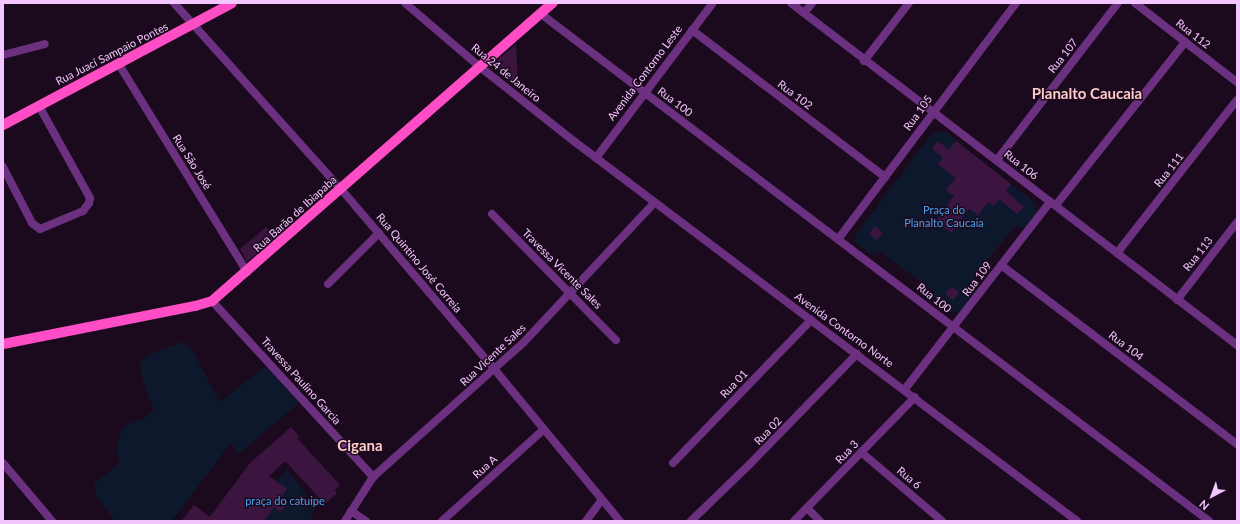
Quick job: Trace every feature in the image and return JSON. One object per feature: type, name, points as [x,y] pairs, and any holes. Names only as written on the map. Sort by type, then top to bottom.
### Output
[{"type":"main road","name":"Rua Juací Sampaio Pontes","points":[[3,125],[118,63],[193,26],[232,3]]},
{"type":"main road","name":"Rua Barão de Ibiapaba","points":[[3,344],[195,306],[212,300],[247,272],[553,3]]},
{"type":"street","name":"Rua Quintino José Correia","points":[[174,3],[379,233],[496,370],[543,430],[620,521]]},
{"type":"street","name":"Rua 24 de Janeiro","points":[[405,3],[480,67],[596,158]]},
{"type":"street","name":"Avenida Contorno Leste","points":[[596,158],[713,3]]},
{"type":"street","name":"Rua 106","points":[[791,3],[932,113],[997,160],[1237,345]]},
{"type":"street","points":[[804,13],[812,3]]},
{"type":"street","points":[[864,60],[909,3]]},
{"type":"street","name":"Rua 105","points":[[839,238],[1016,3]]},
{"type":"street","name":"Rua 107","points":[[997,160],[1118,3]]},
{"type":"street","name":"Rua 112","points":[[1135,3],[1237,82]]},
{"type":"street","name":"Rua 100","points":[[541,14],[839,238],[954,328],[1209,521]]},
{"type":"street","name":"Rua 102","points":[[692,30],[885,177]]},
{"type":"street","name":"Rua 109","points":[[905,389],[954,328],[1001,265],[1186,42]]},
{"type":"street","points":[[3,55],[45,44]]},
{"type":"street","name":"Rua São José","points":[[118,63],[247,272]]},
{"type":"street","name":"Rua 111","points":[[1117,253],[1237,100]]},
{"type":"street","points":[[3,167],[32,223],[40,229],[82,211],[89,203],[90,198],[39,106]]},
{"type":"street","name":"Avenida Contorno Norte","points":[[596,158],[654,203],[905,389],[1077,521]]},
{"type":"street","name":"Rua Vicente Sales","points":[[345,521],[373,477],[496,370],[654,203]]},
{"type":"street","name":"Travessa Vicente Sales","points":[[492,214],[616,340]]},
{"type":"street","name":"Rua 113","points":[[1177,300],[1237,222]]},
{"type":"street","points":[[328,284],[379,233]]},
{"type":"street","name":"Rua 104","points":[[1001,265],[1237,444]]},
{"type":"street","name":"Travessa Paulino Garcia","points":[[212,300],[373,477]]},
{"type":"street","name":"Rua 01","points":[[673,463],[812,320]]},
{"type":"street","name":"Rua 02","points":[[691,521],[750,466],[857,354]]},
{"type":"street","name":"Rua 3","points":[[794,521],[915,397]]},
{"type":"street","name":"Rua A","points":[[442,521],[452,518],[543,430]]},
{"type":"street","name":"Rua 6","points":[[861,452],[942,521]]},
{"type":"street","points":[[3,463],[52,521]]},
{"type":"street","points":[[586,521],[602,500]]},
{"type":"street","points":[[807,508],[820,521]]},
{"type":"street","points":[[351,511],[366,521]]},
{"type":"green space","name":"Praça do Planalto Caucaia","points":[[944,131],[1035,203],[1037,213],[1025,228],[1014,227],[968,285],[974,294],[961,311],[951,313],[934,300],[934,291],[880,252],[872,255],[854,241],[857,233],[932,133]]},
{"type":"green space","points":[[181,342],[190,347],[220,402],[266,366],[299,403],[238,454],[231,443],[173,519],[174,521],[115,521],[96,496],[94,483],[119,464],[117,445],[124,426],[146,417],[154,410],[141,375],[140,364],[146,356]]},
{"type":"green space","name":"praça do catuipe","points":[[287,470],[316,507],[310,521],[260,521],[247,512]]},
{"type":"building","points":[[516,44],[518,88],[493,64]]},
{"type":"building","points":[[938,141],[949,150],[956,141],[1011,184],[1006,191],[1024,207],[1017,214],[999,199],[994,206],[988,202],[978,215],[969,209],[951,233],[936,221],[954,196],[946,190],[956,178],[938,164],[943,158],[932,149]]},
{"type":"building","points":[[875,226],[883,233],[876,240],[869,234]]},
{"type":"building","points":[[266,227],[275,237],[247,262],[240,249]]},
{"type":"building","points":[[952,286],[959,293],[953,300],[945,294]]},
{"type":"building","points":[[291,427],[299,436],[297,438],[340,485],[335,490],[337,493],[325,504],[285,461],[269,476],[287,489],[281,498],[287,503],[280,512],[274,507],[264,521],[181,521],[194,505],[210,517],[249,464]]},
{"type":"district","name":"Planalto Caucaia","points":[[1087,94]]},
{"type":"district","name":"Cigana","points":[[360,446]]}]
